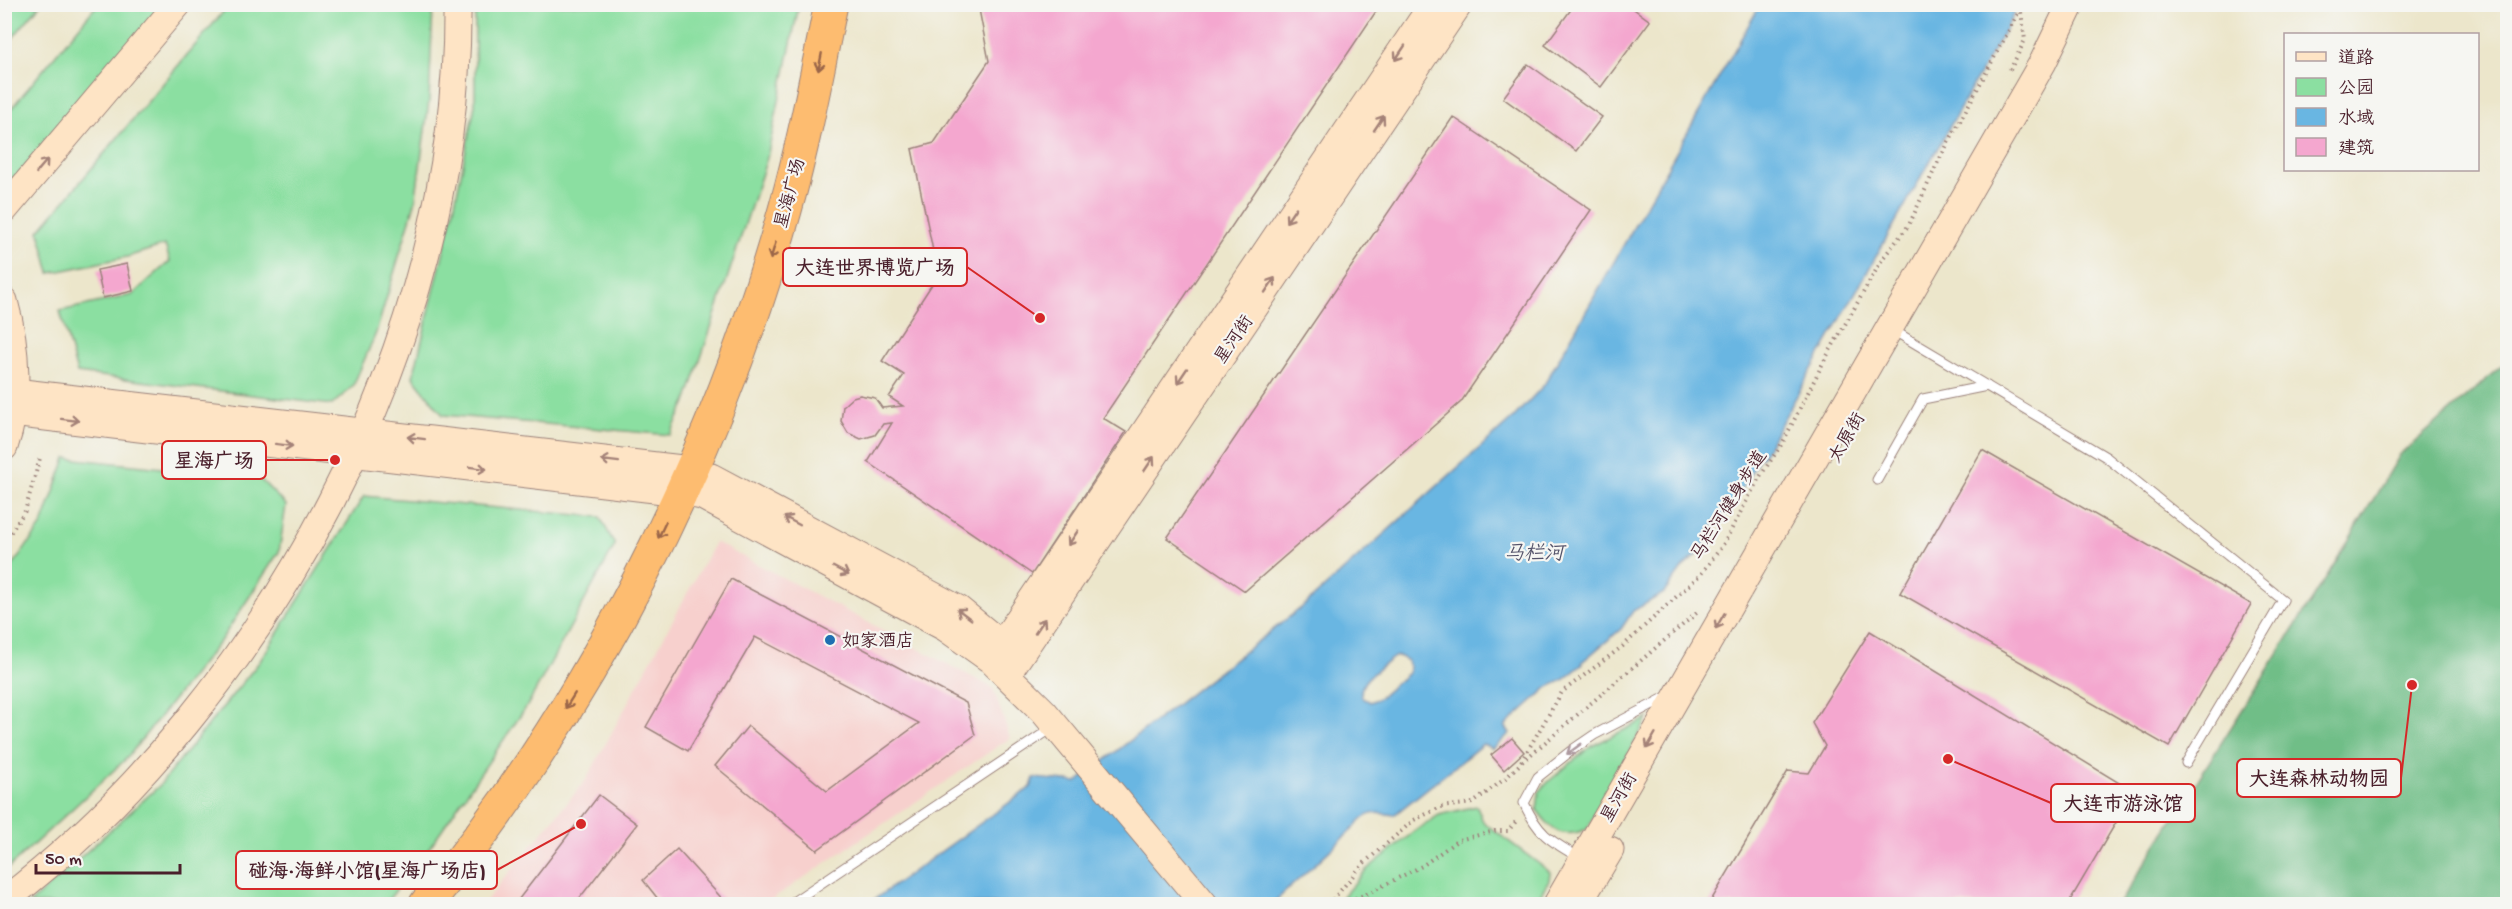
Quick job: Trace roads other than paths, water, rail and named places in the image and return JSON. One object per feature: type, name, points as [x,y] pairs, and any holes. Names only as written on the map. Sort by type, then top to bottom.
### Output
[{"type":"highway","name":"星海广场","points":[[455,904],[490,860],[569,747],[639,629],[670,568],[711,426],[752,318],[786,209],[813,97],[831,4]]},
{"type":"highway","name":"星海广场","points":[[426,904],[486,828],[556,725],[696,484],[772,326],[807,213],[835,99],[853,4]]},
{"type":"street","points":[[4,210],[178,4]]},
{"type":"street","points":[[4,901],[81,836],[142,774],[200,709],[251,638],[298,564],[380,395],[402,330],[438,197],[450,130],[457,59],[457,4]]},
{"type":"street","name":"星河街","points":[[1000,660],[1433,4]]},
{"type":"street","name":"星河街","points":[[1000,660],[1459,4]]},
{"type":"street","name":"太原街","points":[[1591,864],[1897,332],[2043,62],[2071,4]]},
{"type":"street","name":"太原街","points":[[1680,690],[2056,72],[2091,4]]},
{"type":"street","points":[[4,301],[10,323],[15,362],[13,402],[4,447]]},
{"type":"street","points":[[13,402],[696,484],[1000,660],[1204,904]]},
{"type":"street","name":"星河街","points":[[1578,904],[1591,864],[1680,690]]},
{"type":"street","name":"星河街","points":[[1557,904],[1591,864]]},
{"type":"lane","points":[[1897,332],[2106,457],[2283,600],[2186,764]]},
{"type":"lane","points":[[1877,480],[1923,399],[1987,386]]},
{"type":"lane","points":[[1591,864],[1549,840],[1534,824],[1524,802],[1538,777],[1563,757],[1594,735],[1680,690]]},
{"type":"lane","points":[[790,904],[1056,726]]},
{"type":"water","name":"马栏河","points":[[1760,5],[2019,5],[1762,457],[1727,514],[1716,520],[1708,533],[1703,550],[1683,567],[1664,593],[1633,611],[1621,629],[1582,662],[1583,664],[1563,680],[1548,687],[1505,726],[1510,733],[1493,749],[1483,744],[1394,815],[1377,813],[1367,815],[1272,904],[868,904],[1031,787],[1034,778],[1077,782],[1306,604],[1513,418],[1544,385]],"holes":[[[1399,656],[1407,660],[1410,667],[1408,673],[1379,698],[1370,702],[1362,697],[1363,685],[1377,670],[1394,657]]]},
{"type":"place","name":"大连世界博览广场","points":[[1040,318]]},
{"type":"place","name":"星海广场","points":[[335,460]]},
{"type":"place","name":"如家酒店","points":[[830,640]]},
{"type":"place","name":"大连森林动物园","points":[[2412,685]]},
{"type":"place","name":"大连市游泳馆","points":[[1948,759]]},
{"type":"place","name":"碰海·海鲜小馆(星海广场店)","points":[[581,824]]}]
